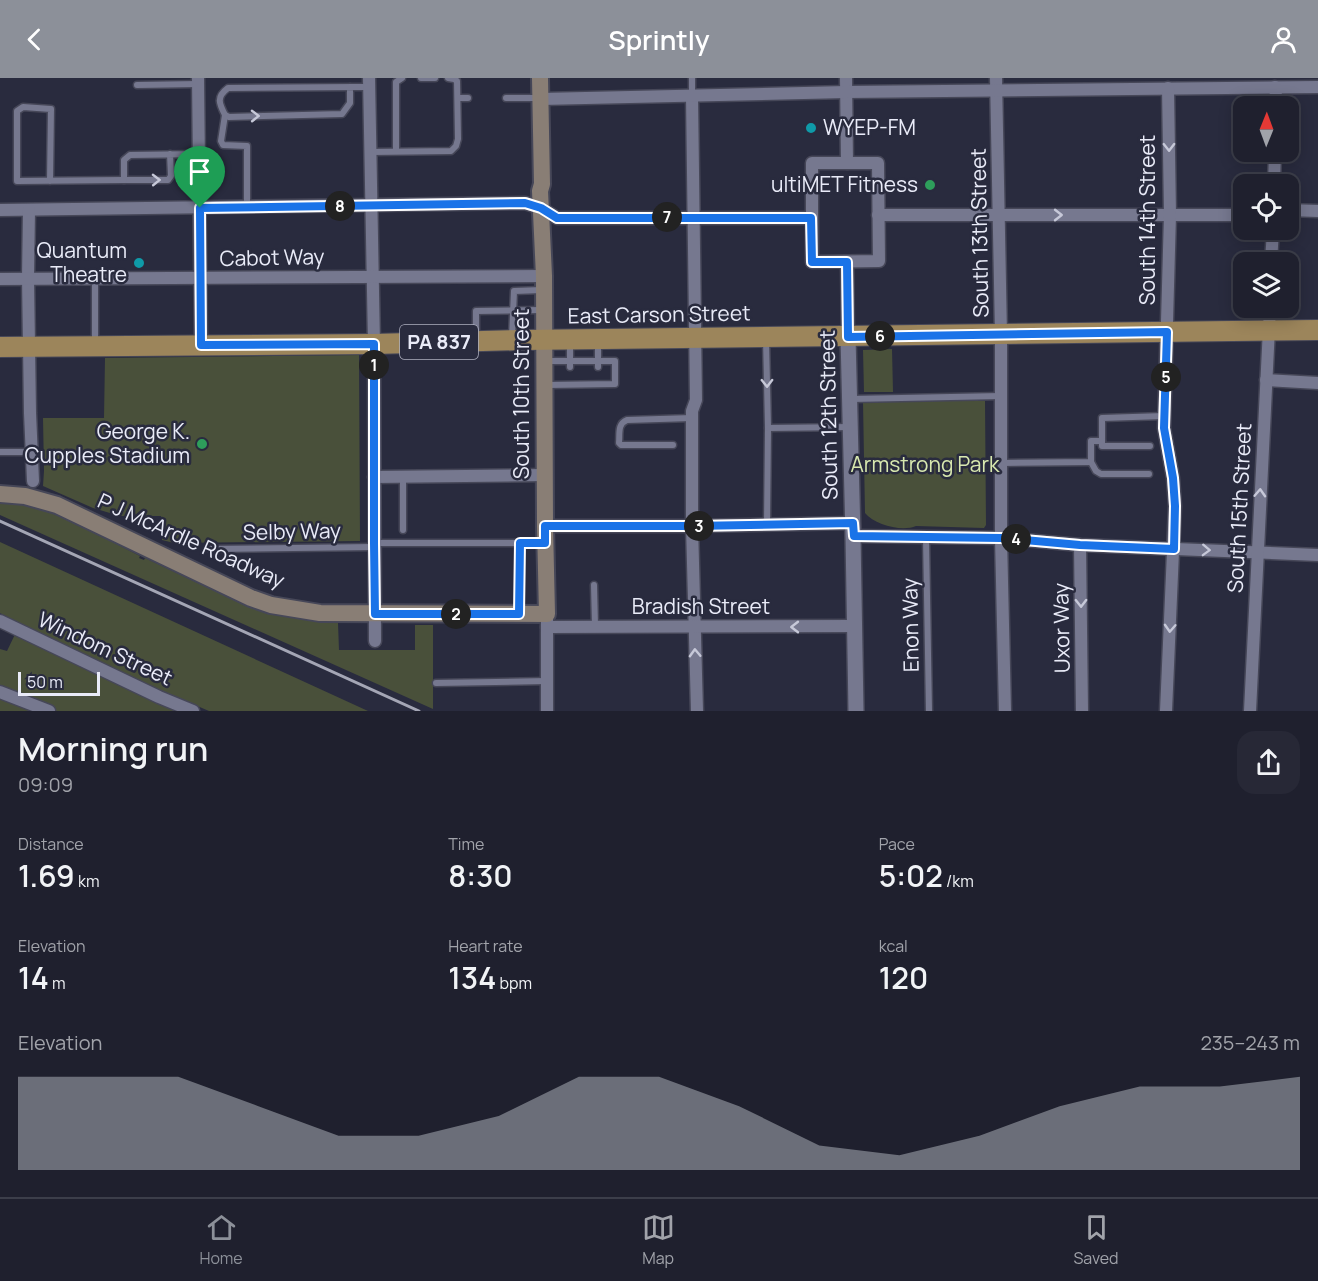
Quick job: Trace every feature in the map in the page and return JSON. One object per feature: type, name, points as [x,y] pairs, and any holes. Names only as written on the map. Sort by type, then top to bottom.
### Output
[{"type":"main road","name":"South 10th Street","points":[[540,78],[547,621]]},
{"type":"main road","name":"East Carson Street","points":[[0,347],[374,344],[512,340],[1318,330]]},
{"type":"main road","name":"P J McArdle Roadway","points":[[0,494],[25,496],[57,505],[251,598],[271,605],[320,614],[519,614],[547,621]]},
{"type":"street","points":[[846,78],[846,163]]},
{"type":"street","points":[[198,81],[201,345]]},
{"type":"street","points":[[369,83],[374,344],[375,641]]},
{"type":"street","points":[[541,99],[846,92],[996,84],[1168,88],[1318,87]]},
{"type":"street","name":"South 13th Street","points":[[996,84],[1005,711]]},
{"type":"street","points":[[1275,87],[1276,96]]},
{"type":"street","name":"South 14th Street","points":[[1166,711],[1175,506],[1173,478],[1164,428],[1170,215],[1168,88]]},
{"type":"street","points":[[692,96],[696,339],[696,400],[692,411],[692,526],[697,711]]},
{"type":"street","points":[[812,163],[878,163],[878,214],[879,261],[812,262],[812,163]]},
{"type":"street","points":[[0,210],[525,203],[541,208],[557,218],[811,218]]},
{"type":"street","points":[[30,210],[28,278],[33,481]]},
{"type":"street","points":[[1299,210],[1318,211]]},
{"type":"street","points":[[878,214],[1233,215]]},
{"type":"street","name":"South 12th Street","points":[[847,262],[856,711]]},
{"type":"street","name":"Cabot Way","points":[[0,279],[373,276],[544,283]]},
{"type":"street","name":"South 15th Street","points":[[1250,711],[1269,318]]},
{"type":"street","points":[[1266,380],[1318,383]]},
{"type":"street","points":[[374,477],[544,476]]},
{"type":"street","points":[[545,526],[767,525],[853,530],[926,538],[1001,538],[1080,545],[1318,555]]},
{"type":"street","name":"Uxor Way","points":[[1080,545],[1082,711]]},
{"type":"street","name":"Windom Street","points":[[0,621],[193,711]]},
{"type":"street","name":"Bradish Street","points":[[547,621],[595,627],[854,626]]},
{"type":"street","name":"South 10th Street","points":[[547,621],[547,711]]},
{"type":"street","points":[[0,692],[49,711]]},
{"type":"lane","points":[[396,151],[396,82],[402,78]]},
{"type":"lane","points":[[421,78],[435,78]]},
{"type":"lane","points":[[370,152],[451,151],[458,140],[458,98],[457,81],[448,78]]},
{"type":"lane","points":[[692,78],[692,96]]},
{"type":"lane","points":[[137,85],[198,81]]},
{"type":"lane","points":[[247,206],[247,146],[223,145],[220,141],[225,115],[219,103],[221,93],[228,88],[350,87],[369,83]]},
{"type":"lane","points":[[225,115],[229,117],[342,114],[350,103],[350,87]]},
{"type":"lane","points":[[458,98],[468,98]]},
{"type":"lane","points":[[506,98],[541,99]]},
{"type":"lane","points":[[51,181],[51,109],[23,107],[17,111],[17,181],[51,181],[124,180],[168,180],[171,176],[170,154]]},
{"type":"lane","points":[[124,180],[124,160],[130,155],[199,154]]},
{"type":"lane","points":[[95,278],[95,346]]},
{"type":"lane","points":[[512,340],[514,291],[544,283]]},
{"type":"lane","points":[[475,341],[476,311],[544,310]]},
{"type":"lane","points":[[766,338],[767,525]]},
{"type":"lane","points":[[570,340],[570,364]]},
{"type":"lane","points":[[598,340],[598,364]]},
{"type":"lane","points":[[543,361],[598,364],[615,361],[615,384],[544,385]]},
{"type":"lane","points":[[850,399],[1001,396]]},
{"type":"lane","points":[[1150,446],[1102,446],[1102,418],[1165,416]]},
{"type":"lane","points":[[673,445],[621,445],[619,443],[620,426],[627,420],[692,418]]},
{"type":"lane","points":[[768,428],[851,427]]},
{"type":"lane","points":[[1102,441],[1091,441],[1091,462],[1096,471],[1101,474],[1149,474]]},
{"type":"lane","points":[[0,452],[32,452]]},
{"type":"lane","points":[[1001,463],[1091,462]]},
{"type":"lane","points":[[403,476],[403,530]]},
{"type":"lane","name":"Enon Way","points":[[926,538],[929,711]]},
{"type":"lane","points":[[519,614],[520,543]]},
{"type":"lane","name":"Selby Way","points":[[210,549],[545,543]]},
{"type":"lane","points":[[594,585],[595,627]]},
{"type":"lane","points":[[435,683],[547,681]]},
{"type":"green space","points":[[892,349],[893,392],[864,392],[863,350]]},
{"type":"green space","name":"George K. Cupples Stadium","points":[[359,355],[360,541],[174,543],[162,540],[161,516],[120,516],[93,508],[43,486],[43,418],[104,418],[105,358]]},
{"type":"green space","name":"Armstrong Park","points":[[985,401],[986,525],[984,528],[916,526],[896,528],[875,521],[865,513],[863,402]]},
{"type":"green space","points":[[0,503],[19,504],[63,517],[140,556],[139,558],[144,560],[145,558],[206,587],[269,612],[338,623],[339,650],[415,650],[415,625],[433,625],[433,709],[0,515]]},
{"type":"green space","points":[[0,542],[368,711],[209,711],[195,705],[192,711],[0,711],[0,649],[7,651],[20,624],[0,613]]},
{"type":"railway","points":[[0,521],[419,711]]},
{"type":"place","name":"WYEP-FM","points":[[811,128]]},
{"type":"place","name":"ultiMET Fitness","points":[[930,185]]},
{"type":"place","name":"Quantum Theatre","points":[[139,263]]},
{"type":"place","name":"George K. Cupples Stadium","points":[[202,444]]},
{"type":"route","points":[[525,203],[541,208],[557,218],[811,218],[812,262],[847,262],[848,337],[1167,332],[1164,428],[1173,478],[1174,549],[1080,545],[1001,538],[854,536],[853,523],[545,526],[545,543],[520,543],[519,614],[375,614],[374,344],[201,345],[200,208],[525,203]]}]
